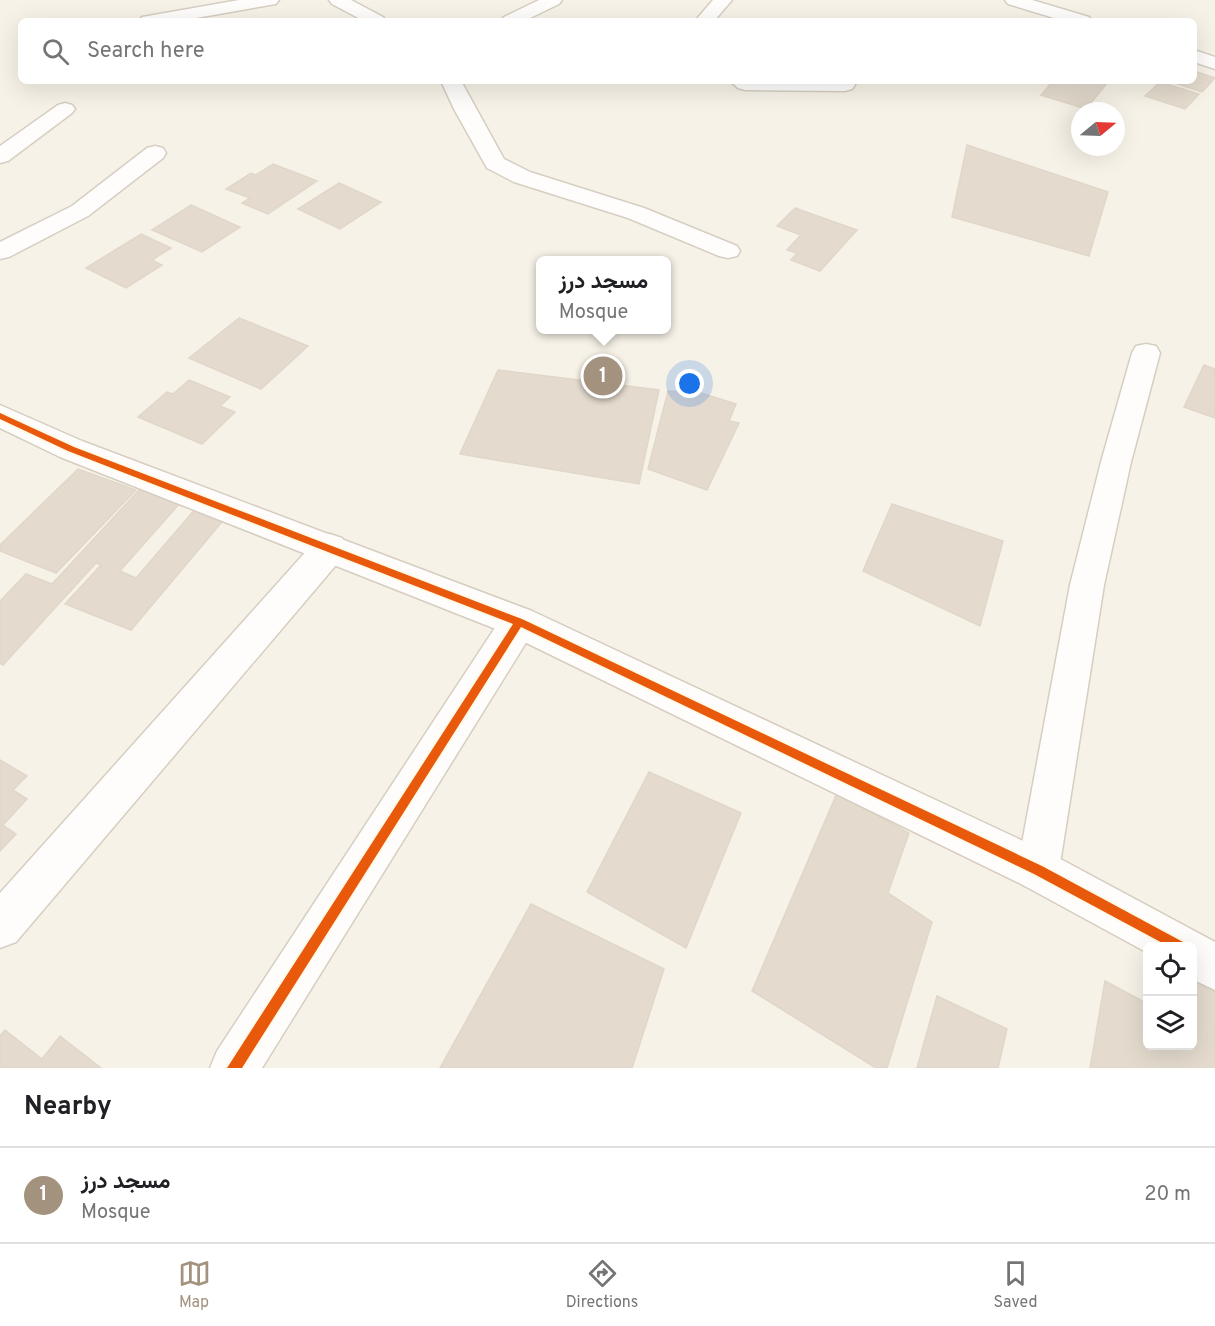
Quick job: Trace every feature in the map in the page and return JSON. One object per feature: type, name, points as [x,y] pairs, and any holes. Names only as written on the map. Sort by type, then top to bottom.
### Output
[{"type":"street","points":[[165,18],[270,0]]},
{"type":"street","points":[[338,0],[371,18]]},
{"type":"street","points":[[516,18],[553,0]]},
{"type":"street","points":[[707,18],[723,0]]},
{"type":"street","points":[[1014,0],[1073,18]]},
{"type":"street","points":[[1197,57],[1215,63]]},
{"type":"street","points":[[452,84],[495,163],[522,177],[636,213],[728,251]]},
{"type":"street","points":[[745,84],[845,85]]},
{"type":"street","points":[[0,156],[65,109]]},
{"type":"street","points":[[0,252],[80,211],[155,153]]},
{"type":"street","points":[[1038,870],[1087,585],[1116,462],[1146,353]]},
{"type":"street","points":[[0,416],[71,449],[519,622],[1038,870],[1172,942]]},
{"type":"street","points":[[0,926],[330,548]]},
{"type":"street","points":[[234,1068],[519,622]]},
{"type":"street","points":[[1197,957],[1215,967]]},
{"type":"building","points":[[1197,72],[1215,78],[1202,92],[1178,84],[1197,84]]},
{"type":"building","points":[[1050,84],[1106,84],[1092,102],[1071,102],[1071,104],[1041,95]]},
{"type":"building","points":[[1158,84],[1166,84],[1199,94],[1185,109],[1145,96]]},
{"type":"building","points":[[967,145],[1108,192],[1089,256],[952,217]]},
{"type":"building","points":[[273,164],[317,181],[268,214],[242,203],[250,198],[226,189],[251,173],[256,175]]},
{"type":"building","points":[[339,183],[381,202],[340,229],[298,209]]},
{"type":"building","points":[[191,205],[240,227],[202,252],[152,230]]},
{"type":"building","points":[[795,208],[857,230],[820,271],[791,260],[797,253],[787,250],[801,235],[777,226]]},
{"type":"building","points":[[141,234],[171,248],[152,260],[162,265],[126,288],[86,268]]},
{"type":"building","points":[[239,318],[308,346],[261,389],[189,358]]},
{"type":"building","points":[[1204,365],[1215,369],[1215,418],[1184,407]]},
{"type":"building","points":[[498,370],[659,390],[639,484],[460,454]]},
{"type":"building","points":[[189,380],[230,397],[220,406],[235,412],[202,444],[138,417],[167,392],[173,394]]},
{"type":"building","points":[[682,387],[736,404],[729,421],[739,423],[707,490],[648,469],[668,391],[681,392]]},
{"type":"building","points":[[78,469],[136,490],[56,573],[0,551],[0,545]]},
{"type":"building","points":[[140,489],[180,503],[120,571],[136,578],[197,507],[226,517],[131,630],[65,604],[101,565],[96,563],[3,665],[0,663],[0,601],[26,574],[52,584]]},
{"type":"building","points":[[892,504],[1003,541],[980,626],[863,571]]},
{"type":"building","points":[[0,760],[27,776],[13,790],[27,799],[3,825],[16,834],[0,851]]},
{"type":"building","points":[[649,772],[741,813],[686,948],[587,892]]},
{"type":"building","points":[[837,793],[909,833],[888,893],[932,922],[887,1068],[876,1068],[752,991]]},
{"type":"building","points":[[531,904],[664,969],[632,1068],[440,1068]]},
{"type":"building","points":[[1105,981],[1143,1001],[1143,1050],[1197,1050],[1197,983],[1215,992],[1215,1068],[1090,1068]]},
{"type":"building","points":[[937,996],[1007,1029],[998,1068],[917,1068]]},
{"type":"building","points":[[5,1030],[42,1059],[60,1036],[101,1068],[0,1068],[0,1036]]},
{"type":"cycle path","points":[[0,416],[71,449],[519,622],[1038,870],[1172,942]]},
{"type":"cycle path","points":[[234,1068],[519,622]]},
{"type":"place","name":"مسجد درز","points":[[603,376]]}]
